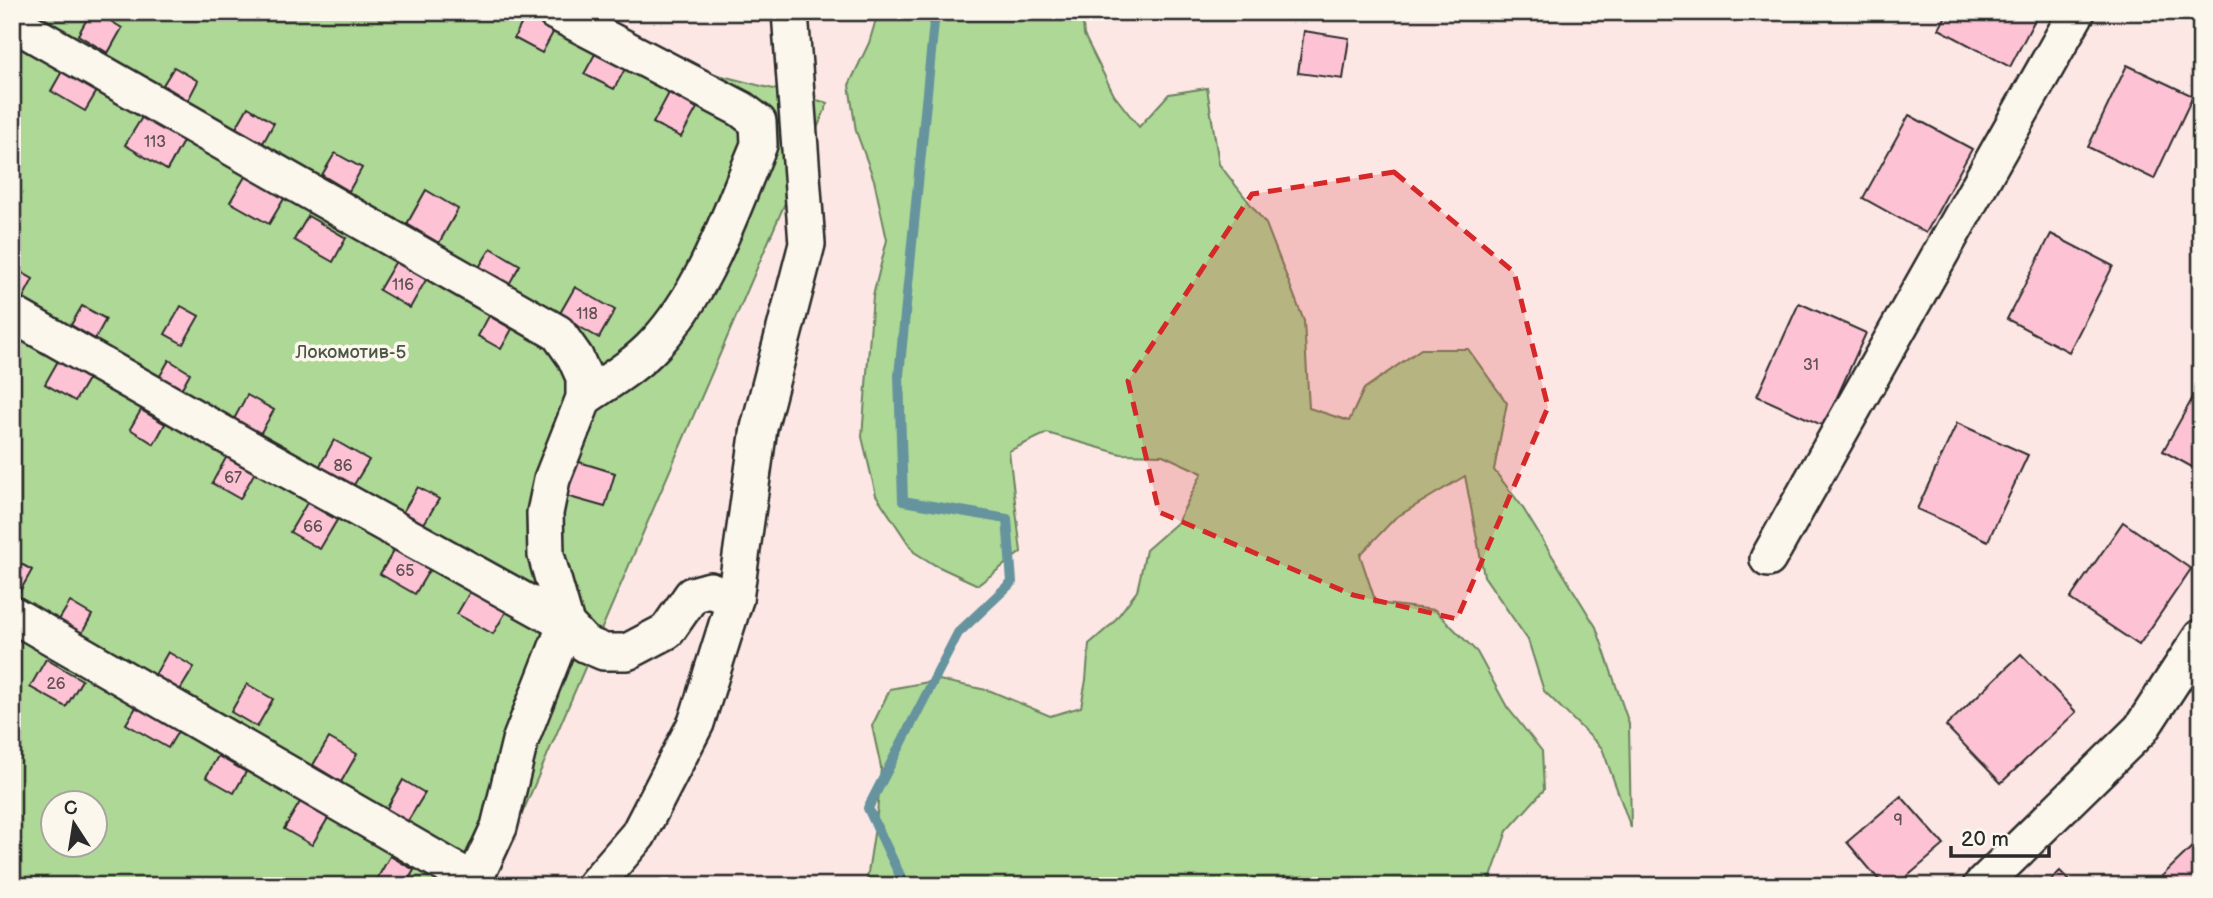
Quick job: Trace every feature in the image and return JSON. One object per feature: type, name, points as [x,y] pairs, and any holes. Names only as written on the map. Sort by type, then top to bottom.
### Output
[{"type":"street","points":[[555,12],[741,109],[758,122],[759,145],[694,295],[656,344],[625,371],[584,398]]},
{"type":"street","points":[[594,886],[638,835],[696,723],[736,599],[759,428],[807,244],[790,12]]},
{"type":"street","points":[[1768,559],[2077,12]]},
{"type":"street","points":[[12,22],[558,333],[575,357],[584,377],[584,398],[552,479],[545,513],[546,555],[566,624],[520,741],[499,827],[473,883],[12,614]]},
{"type":"street","points":[[12,314],[566,624],[585,644],[604,652],[627,652],[667,631],[692,596],[710,590],[736,599]]},
{"type":"street","points":[[1981,886],[2141,729],[2201,637]]},
{"type":"highlighted area","points":[[1394,172],[1514,272],[1548,407],[1457,619],[1353,595],[1159,512],[1128,381],[1252,194]]},
{"type":"green space","name":"Локомотив-5","points":[[12,12],[595,12],[699,70],[828,103],[491,886],[12,886]]},
{"type":"green space","points":[[876,12],[1082,12],[1084,35],[1114,95],[1139,127],[1169,94],[1207,88],[1219,164],[1266,224],[1304,321],[1309,408],[1349,421],[1364,389],[1421,349],[1468,349],[1507,403],[1494,470],[1521,505],[1596,627],[1629,724],[1631,828],[1602,748],[1544,691],[1528,640],[1484,576],[1465,476],[1395,518],[1360,555],[1376,603],[1435,610],[1477,652],[1507,707],[1542,751],[1544,790],[1507,831],[1488,886],[866,886],[881,767],[872,726],[890,689],[939,680],[991,691],[1050,716],[1081,707],[1089,644],[1112,624],[1137,591],[1146,550],[1177,523],[1202,473],[1163,455],[1121,454],[1047,433],[1009,451],[1021,552],[978,585],[914,552],[876,495],[862,437],[873,296],[887,240],[874,180],[856,131],[849,85],[869,43]]},
{"type":"building","points":[[91,12],[96,12],[122,28],[108,53],[78,35]]},
{"type":"building","points":[[1948,12],[2039,12],[2010,67],[1939,29]]},
{"type":"building","points":[[527,13],[556,27],[542,53],[514,38]]},
{"type":"building","points":[[1304,31],[1349,38],[1343,79],[1298,73]]},
{"type":"building","points":[[595,54],[625,69],[614,89],[584,74]]},
{"type":"building","points":[[2127,65],[2193,96],[2154,179],[2088,147]]},
{"type":"building","points":[[65,66],[100,86],[85,111],[51,91]]},
{"type":"building","points":[[174,67],[198,81],[188,100],[163,85]]},
{"type":"building","points":[[669,93],[697,108],[681,137],[653,123]]},
{"type":"building","points":[[248,107],[274,123],[263,143],[236,128]]},
{"type":"building","points":[[144,114],[185,138],[167,170],[125,145]]},
{"type":"building","points":[[1909,115],[1972,149],[1926,233],[1863,198]]},
{"type":"building","points":[[335,153],[362,168],[349,191],[322,175]]},
{"type":"building","points":[[246,175],[285,197],[269,224],[230,202]]},
{"type":"building","points":[[426,190],[458,209],[439,243],[407,224]]},
{"type":"building","points":[[308,216],[346,238],[333,262],[294,240]]},
{"type":"building","points":[[2051,234],[2113,266],[2069,352],[2007,319]]},
{"type":"building","points":[[491,248],[520,265],[508,286],[478,269]]},
{"type":"building","points":[[396,261],[427,278],[410,308],[379,290]]},
{"type":"building","points":[[12,267],[33,279],[21,302],[12,297]]},
{"type":"building","points":[[575,287],[615,310],[599,338],[559,315]]},
{"type":"building","points":[[1799,303],[1866,333],[1824,426],[1757,396]]},
{"type":"building","points":[[82,306],[106,319],[95,339],[71,325]]},
{"type":"building","points":[[181,306],[199,316],[183,344],[165,334]]},
{"type":"building","points":[[489,316],[512,329],[501,349],[478,336]]},
{"type":"building","points":[[169,360],[190,373],[178,395],[156,383]]},
{"type":"building","points":[[58,361],[88,379],[75,401],[45,384]]},
{"type":"building","points":[[2201,383],[2201,472],[2163,451]]},
{"type":"building","points":[[247,395],[274,410],[260,434],[234,419]]},
{"type":"building","points":[[141,410],[165,424],[154,444],[130,429]]},
{"type":"building","points":[[1957,423],[2028,455],[1988,541],[1917,509]]},
{"type":"building","points":[[334,440],[369,460],[352,488],[318,469]]},
{"type":"building","points":[[227,456],[255,472],[240,499],[212,483]]},
{"type":"building","points":[[576,461],[615,473],[605,507],[566,496]]},
{"type":"building","points":[[418,487],[439,499],[422,527],[401,515]]},
{"type":"building","points":[[307,503],[337,520],[320,549],[290,532]]},
{"type":"building","points":[[2123,522],[2191,569],[2139,645],[2070,599]]},
{"type":"building","points":[[396,547],[431,567],[415,594],[380,574]]},
{"type":"building","points":[[12,559],[32,570],[15,600],[12,599]]},
{"type":"building","points":[[471,590],[507,610],[493,634],[457,614]]},
{"type":"building","points":[[70,602],[92,615],[82,633],[59,620]]},
{"type":"building","points":[[168,652],[194,667],[180,690],[155,675]]},
{"type":"building","points":[[2021,654],[2076,712],[2001,783],[1946,726]]},
{"type":"building","points":[[46,659],[82,680],[66,707],[30,687]]},
{"type":"building","points":[[247,684],[273,699],[257,727],[231,712]]},
{"type":"building","points":[[138,704],[180,728],[168,748],[126,724]]},
{"type":"building","points":[[329,738],[357,754],[341,782],[313,765]]},
{"type":"building","points":[[218,756],[246,772],[234,793],[206,777]]},
{"type":"building","points":[[403,780],[425,793],[403,829],[382,817]]},
{"type":"building","points":[[1901,796],[1944,845],[1896,886],[1884,886],[1847,842]]},
{"type":"building","points":[[300,802],[328,818],[312,845],[284,829]]},
{"type":"building","points":[[2196,843],[2201,848],[2201,886],[2171,886],[2162,876]]},
{"type":"building","points":[[390,856],[414,870],[405,886],[373,886]]},
{"type":"building","points":[[2060,871],[2075,886],[2045,886]]},
{"type":"waterway","points":[[905,886],[868,808],[958,633],[1012,582],[1007,519],[903,501],[899,375],[935,12]]}]
